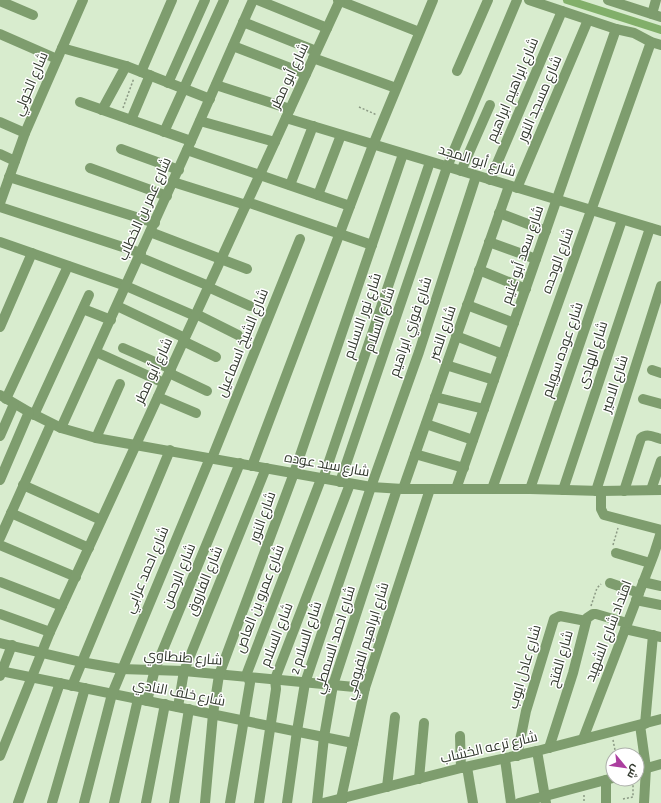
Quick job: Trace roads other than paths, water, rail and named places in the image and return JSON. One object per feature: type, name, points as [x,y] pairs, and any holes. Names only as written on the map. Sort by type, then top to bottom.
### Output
[{"type":"street","points":[[131,120],[143,73],[172,0]]},
{"type":"street","points":[[168,83],[205,0]]},
{"type":"street","points":[[164,132],[224,0]]},
{"type":"street","name":"شارع عمر بن الخطاب","points":[[61,428],[179,170],[253,0]]},
{"type":"street","points":[[258,0],[327,28]]},
{"type":"street","points":[[339,0],[420,32]]},
{"type":"street","name":"شارع أبو مطر","points":[[0,756],[50,632],[339,0]]},
{"type":"street","points":[[252,466],[373,144],[433,0]]},
{"type":"street","points":[[457,71],[488,0]]},
{"type":"street","name":"شارع السلام","points":[[259,803],[276,688],[275,679],[345,483],[447,167],[517,0]]},
{"type":"street","points":[[529,0],[616,29],[634,33],[656,44]]},
{"type":"street","points":[[608,0],[626,3],[656,15],[656,0]]},
{"type":"street","name":"شارع الخولي","points":[[0,203],[5,182],[62,48],[80,1]]},
{"type":"street","points":[[0,2],[33,15]]},
{"type":"street","name":"شارع ابراهيم ابراهيم","points":[[490,180],[562,11]]},
{"type":"street","name":"شارع مسجد النور","points":[[513,187],[588,20]]},
{"type":"street","points":[[243,22],[315,55],[396,88]]},
{"type":"street","name":"شارع سعد أبو غنيم","points":[[456,489],[616,29]]},
{"type":"street","points":[[0,34],[57,59]]},
{"type":"street","name":"شارع الوحده","points":[[492,489],[591,210],[656,44]]},
{"type":"street","points":[[233,46],[306,74]]},
{"type":"street","points":[[62,48],[126,66],[210,99]]},
{"type":"street","points":[[102,110],[126,66]]},
{"type":"street","name":"شارع أبو المجد","points":[[216,85],[288,114],[313,126],[661,231]]},
{"type":"street","points":[[80,102],[164,132],[189,146],[260,175],[350,206]]},
{"type":"street","points":[[461,171],[490,105]]},
{"type":"street","points":[[200,121],[275,142]]},
{"type":"street","points":[[0,122],[26,133]]},
{"type":"street","points":[[290,186],[313,126]]},
{"type":"street","points":[[318,195],[341,135]]},
{"type":"street","points":[[121,149],[179,170]]},
{"type":"street","points":[[0,154],[15,160]]},
{"type":"street","name":"شارع النور","points":[[205,803],[213,714],[219,675],[294,473],[403,154]]},
{"type":"street","name":"شارع نور الاسلام","points":[[322,479],[430,162]]},
{"type":"street","points":[[90,168],[167,196]]},
{"type":"street","name":"شارع فوزي ابراهيم","points":[[371,487],[419,352],[476,176]]},
{"type":"street","points":[[5,182],[152,227],[221,259],[247,269]]},
{"type":"street","points":[[173,182],[247,204],[372,245]]},
{"type":"street","name":"شارع النصر","points":[[400,489],[426,424],[499,213],[513,187]]},
{"type":"street","points":[[0,207],[140,255],[250,306]]},
{"type":"street","points":[[499,213],[546,231]]},
{"type":"street","name":"شارع عوده سويلم","points":[[530,489],[622,220]]},
{"type":"street","name":"شارع الهادى","points":[[563,490],[650,228]]},
{"type":"street","name":"شارع الشيخ اسماعيل","points":[[211,458],[300,239]]},
{"type":"street","points":[[0,242],[126,286],[195,315],[238,336]]},
{"type":"street","points":[[489,242],[536,259]]},
{"type":"street","points":[[0,327],[32,253]]},
{"type":"street","points":[[0,436],[7,399],[68,266]]},
{"type":"street","points":[[479,270],[526,289]]},
{"type":"street","name":"شارع الامير","points":[[661,286],[598,491],[602,514],[661,531]]},
{"type":"street","points":[[0,480],[89,295]]},
{"type":"street","points":[[467,305],[514,323]]},
{"type":"street","points":[[117,306],[216,358]]},
{"type":"street","points":[[83,309],[111,320]]},
{"type":"street","points":[[456,336],[503,354]]},
{"type":"street","points":[[123,348],[207,391]]},
{"type":"street","points":[[96,352],[164,384]]},
{"type":"street","points":[[446,365],[494,380]]},
{"type":"street","points":[[96,438],[120,384]]},
{"type":"street","points":[[435,396],[484,410]]},
{"type":"street","points":[[158,397],[196,414]]},
{"type":"street","name":"شارع سيد عوده","points":[[7,399],[51,424],[96,438],[371,487],[400,489],[530,489],[598,491],[656,490]]},
{"type":"street","points":[[643,399],[661,404]]},
{"type":"street","points":[[0,538],[51,424]]},
{"type":"street","points":[[426,424],[473,440]]},
{"type":"street","points":[[624,491],[641,438],[648,435],[661,439]]},
{"type":"street","points":[[72,686],[170,450]]},
{"type":"street","points":[[415,454],[464,468]]},
{"type":"street","name":"شارع احمد عرابي","points":[[84,803],[112,694],[121,669],[211,458]]},
{"type":"street","points":[[656,490],[661,461]]},
{"type":"street","name":"شارع الرحمن","points":[[114,803],[142,700],[240,463]]},
{"type":"street","name":"شارع الفاروق","points":[[178,707],[184,671],[266,468]]},
{"type":"street","name":"شارع عمرو بن العاص","points":[[230,803],[250,683],[247,673],[322,479]]},
{"type":"street","points":[[23,485],[101,520]]},
{"type":"street","name":"شارع السلام 2","points":[[287,803],[305,683],[371,487]]},
{"type":"street","name":"شارع احمد السمطي","points":[[317,803],[324,737],[333,684],[400,489]]},
{"type":"street","name":"شارع ابراهيم الفيومي","points":[[342,801],[365,688],[430,489]]},
{"type":"street","points":[[11,513],[89,548]]},
{"type":"street","name":"امتداد شارع الشهيد","points":[[583,739],[637,596],[655,558],[661,531]]},
{"type":"street","points":[[0,544],[76,577]]},
{"type":"street","points":[[616,553],[655,558]]},
{"type":"street","points":[[0,582],[62,606]]},
{"type":"street","points":[[643,582],[661,586]]},
{"type":"street","points":[[610,583],[637,596],[661,605]]},
{"type":"street","points":[[0,614],[50,632]]},
{"type":"street","points":[[588,618],[596,614],[657,636],[642,724],[641,747]]},
{"type":"street","name":"شارع عادل ايوب","points":[[517,756],[526,711],[554,619],[560,616],[588,618]]},
{"type":"street","name":"شارع الفتح","points":[[549,748],[588,618]]},
{"type":"street","name":"شارع طنطاوي","points":[[0,643],[82,662],[121,669],[184,671],[365,688]]},
{"type":"street","points":[[1,673],[12,645]]},
{"type":"street","name":"شارع خلف النادي","points":[[1,673],[31,677],[297,730],[353,743]]},
{"type":"street","points":[[18,803],[60,683]]},
{"type":"street","points":[[52,803],[85,688]]},
{"type":"street","points":[[146,803],[165,704]]},
{"type":"street","points":[[174,803],[189,709]]},
{"type":"street","points":[[387,787],[395,718]]},
{"type":"street","name":"شارع ترعه الخشاب","points":[[323,803],[358,799],[387,787],[505,759],[661,719]]},
{"type":"street","points":[[418,779],[424,723]]},
{"type":"street","points":[[460,736],[464,768],[473,803]]},
{"type":"street","points":[[537,751],[545,800]]},
{"type":"street","points":[[505,759],[511,803]]},
{"type":"street","points":[[645,768],[661,764]]},
{"type":"street","points":[[519,803],[545,800],[605,780]]},
{"type":"street","points":[[606,803],[608,787]]},
{"type":"street","points":[[643,787],[644,803]]},
{"type":"waterway","points":[[567,0],[661,30]]}]
